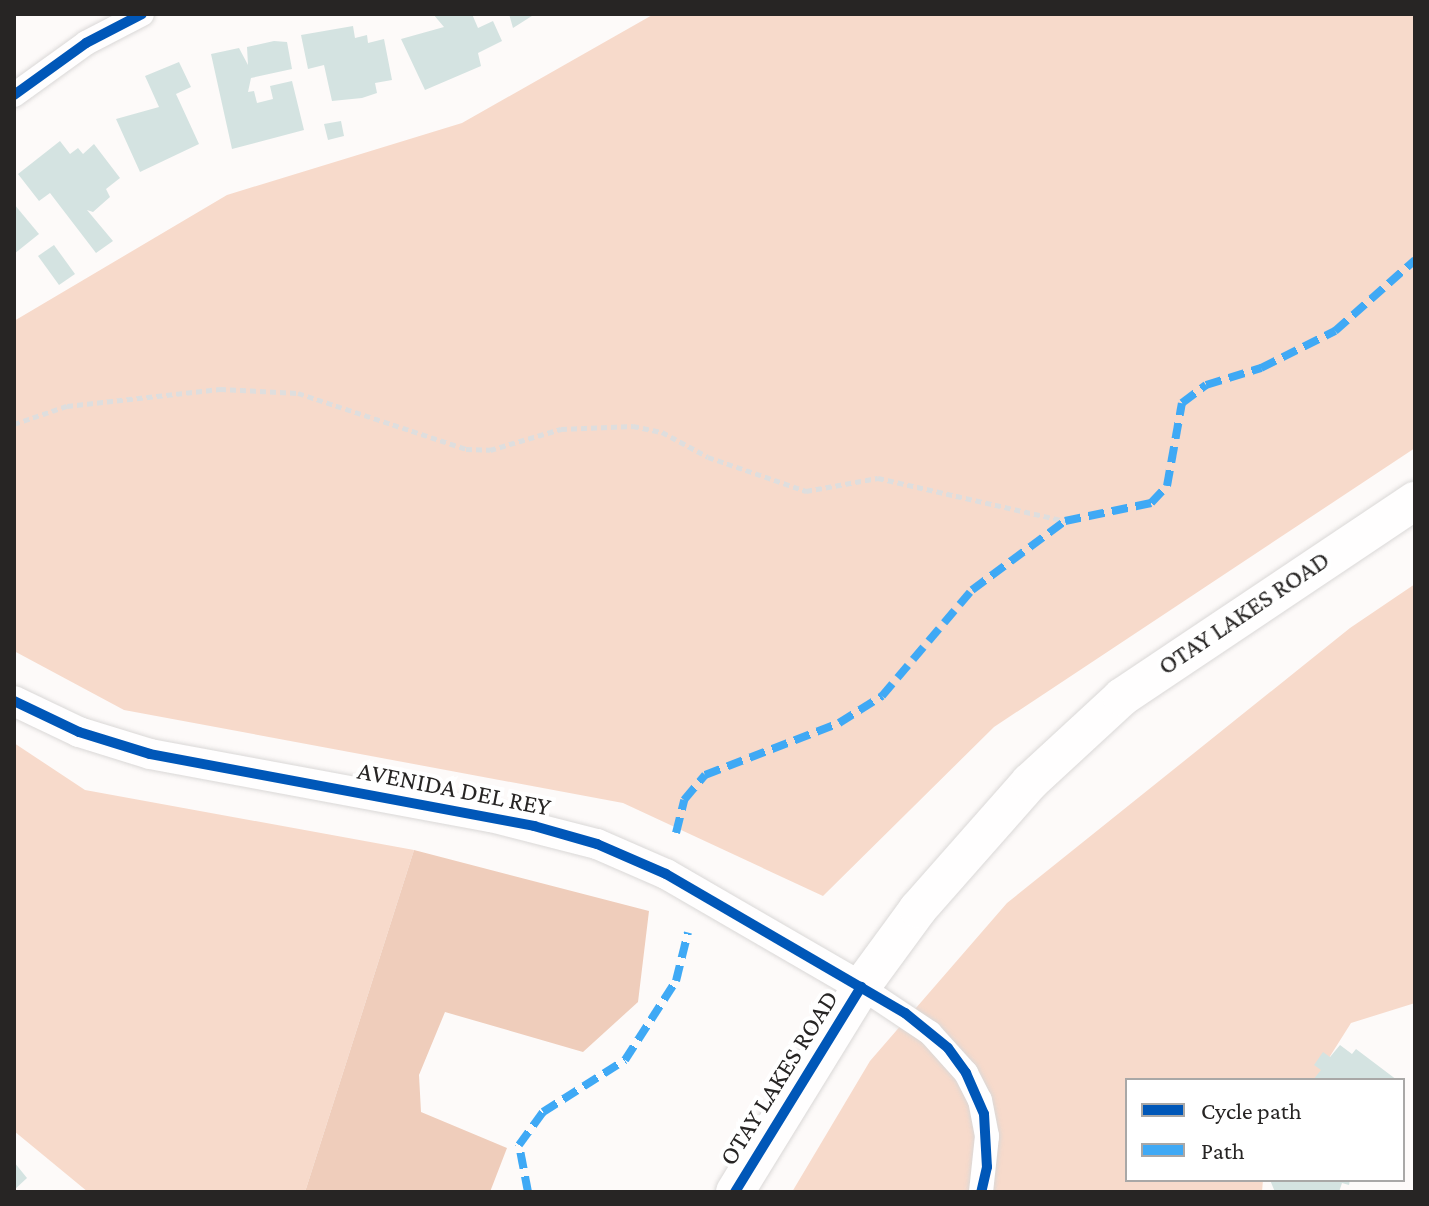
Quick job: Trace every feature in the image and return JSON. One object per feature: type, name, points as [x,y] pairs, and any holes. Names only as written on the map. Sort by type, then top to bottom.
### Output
[{"type":"main road","name":"OTAY LAKES ROAD","points":[[735,1192],[861,987],[918,909],[1030,782],[1122,697],[1415,501]]},
{"type":"street","points":[[14,95],[86,43],[142,14]]},
{"type":"street","name":"AVENIDA DEL REY","points":[[14,701],[79,732],[150,754],[491,817],[597,844],[690,887],[861,987]]},
{"type":"street","points":[[861,987],[930,1033],[966,1073],[980,1100],[987,1136],[981,1192]]},
{"type":"path","points":[[14,424],[67,406],[220,389],[298,393],[466,449],[490,450],[561,429],[633,426],[662,432],[708,457],[806,491],[878,478],[1065,521]]},
{"type":"shaded area","points":[[654,14],[1415,14],[1415,448],[994,727],[823,896],[623,803],[124,710],[14,651],[14,321],[227,195],[462,123]]},
{"type":"shaded area","points":[[1415,584],[1415,1003],[1351,1023],[1316,1078],[1125,1078],[1125,1182],[1263,1182],[1262,1192],[792,1192],[870,1061],[1007,903],[1350,628]]},
{"type":"shaded area","points":[[14,743],[85,790],[414,850],[305,1192],[88,1192],[14,1131]]},
{"type":"shaded area","points":[[414,850],[649,911],[638,1002],[583,1052],[445,1012],[419,1075],[421,1112],[507,1148],[490,1192],[305,1192]]},
{"type":"building","points":[[433,14],[472,14],[478,28],[493,21],[502,41],[478,53],[481,66],[425,90],[401,39],[444,27]]},
{"type":"building","points":[[509,14],[535,14],[513,28]]},
{"type":"building","points":[[353,26],[355,38],[367,35],[368,43],[384,39],[392,80],[375,83],[377,93],[332,101],[324,65],[308,69],[301,35]]},
{"type":"building","points":[[274,41],[287,42],[292,69],[251,78],[248,92],[254,91],[257,103],[273,99],[270,86],[292,81],[304,130],[232,149],[211,54],[239,48],[248,65],[247,47]]},
{"type":"building","points":[[179,62],[191,87],[176,94],[199,144],[140,172],[116,119],[159,107],[145,76]]},
{"type":"building","points":[[341,121],[344,136],[328,140],[324,124]]},
{"type":"building","points":[[60,141],[70,154],[78,148],[83,154],[94,144],[120,178],[106,189],[110,197],[93,212],[87,210],[113,241],[96,253],[50,193],[39,201],[18,174]]},
{"type":"building","points":[[14,204],[39,234],[14,254]]},
{"type":"building","points":[[54,245],[75,274],[59,285],[38,256]]},
{"type":"building","points":[[1340,1045],[1352,1054],[1356,1049],[1394,1078],[1315,1078],[1321,1070],[1314,1065],[1323,1052],[1330,1057]]},
{"type":"building","points":[[14,1162],[27,1178],[14,1190]]},
{"type":"building","points":[[1271,1182],[1350,1182],[1349,1185],[1342,1183],[1339,1192],[1275,1192]]},
{"type":"marked path","points":[[676,833],[684,800],[705,775],[839,723],[882,696],[972,590],[1065,521],[1151,503],[1167,486],[1182,403],[1206,385],[1261,368],[1335,331],[1415,260]]},
{"type":"marked path","points":[[528,1192],[519,1145],[543,1112],[625,1060],[676,981],[688,932]]},
{"type":"cycle path","points":[[14,95],[86,43],[142,14]]},
{"type":"cycle path","points":[[14,701],[79,732],[150,754],[534,826],[597,844],[666,874],[905,1013],[948,1048],[966,1073],[984,1114],[987,1167],[981,1192]]},
{"type":"cycle path","points":[[735,1192],[861,987]]}]
